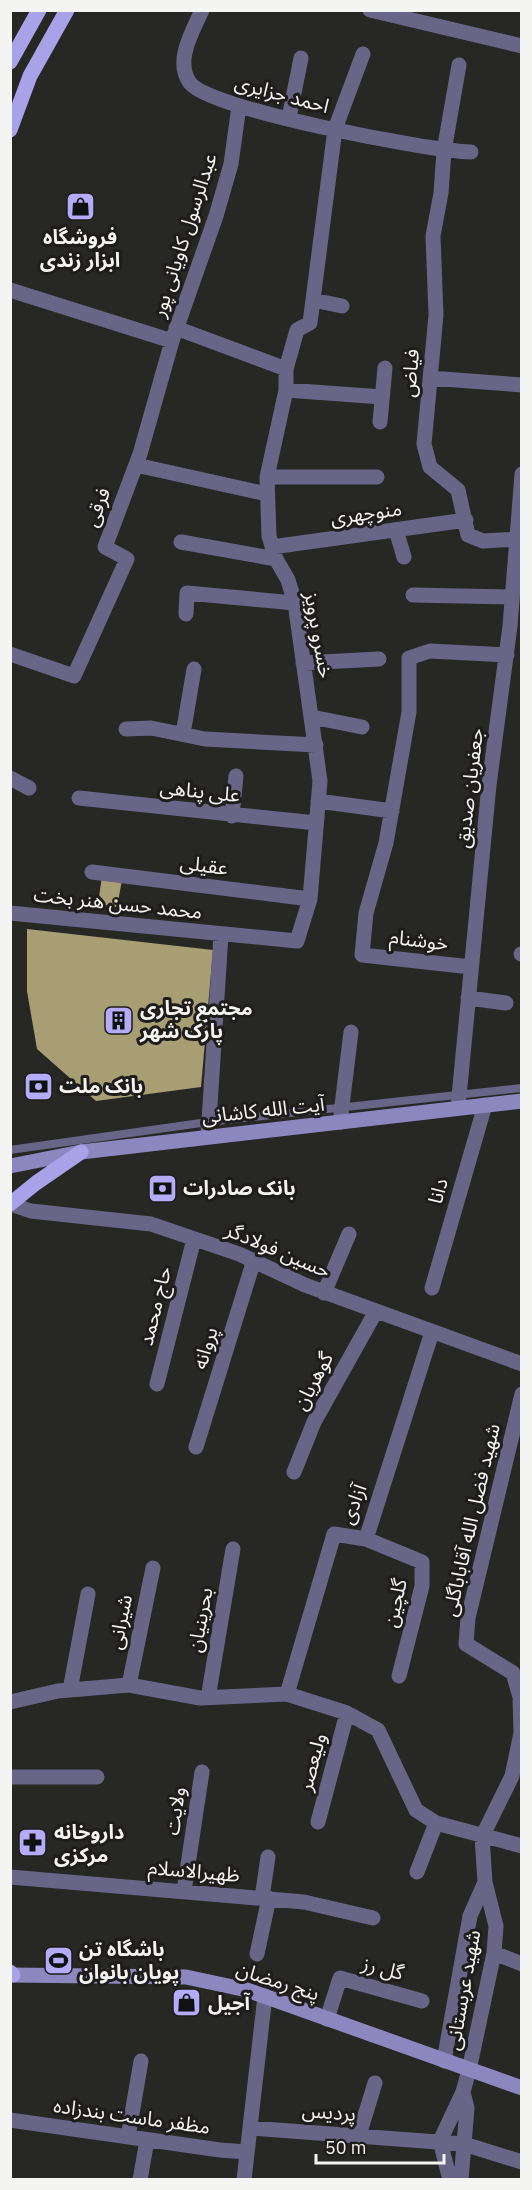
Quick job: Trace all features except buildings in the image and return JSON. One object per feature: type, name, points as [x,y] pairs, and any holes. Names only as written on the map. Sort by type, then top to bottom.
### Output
[{"type":"main road","points":[[10,62],[39,10]]},
{"type":"main road","points":[[10,130],[30,76],[67,10]]},
{"type":"main road","name":"آیت الله کاشانی","points":[[10,1166],[208,1129],[459,1101],[485,1105],[522,1101]]},
{"type":"main road","points":[[10,1204],[81,1152]]},
{"type":"main road","name":"پنج رمضان","points":[[11,1974],[186,1977],[265,1996],[522,2088]]},
{"type":"street","name":"احمد جزایری","points":[[202,10],[188,43],[183,68],[191,84],[211,96],[239,106],[395,144],[444,151],[471,152]]},
{"type":"street","points":[[370,10],[426,17],[522,46]]},
{"type":"street","name":"خسرو پرویز","points":[[221,935],[297,941],[310,899],[320,781],[295,603],[288,580],[274,553],[267,477],[286,390],[286,369],[297,330],[310,323],[335,129],[363,54]]},
{"type":"street","points":[[289,118],[301,58]]},
{"type":"street","name":"فیاض","points":[[459,66],[444,151],[441,193],[433,236],[436,315],[424,444],[430,467],[458,490],[468,535],[483,541],[517,539]]},
{"type":"street","name":"عبدالرسول کاویانی پور","points":[[174,335],[231,164],[239,106]]},
{"type":"street","points":[[10,290],[174,335],[286,369]]},
{"type":"street","points":[[313,300],[342,306]]},
{"type":"street","name":"فرقی","points":[[10,654],[74,676],[126,559],[105,547],[136,465],[174,335]]},
{"type":"street","points":[[380,422],[385,368]]},
{"type":"street","points":[[430,378],[522,386]]},
{"type":"street","points":[[286,390],[382,398]]},
{"type":"street","points":[[136,465],[267,494]]},
{"type":"street","points":[[267,477],[376,477]]},
{"type":"street","name":"جعفریان صدیق","points":[[459,1101],[489,785],[507,655],[516,626],[512,597],[521,484]]},
{"type":"street","name":"منوچهری","points":[[181,542],[274,553],[396,530],[465,520]]},
{"type":"street","points":[[396,530],[404,557]]},
{"type":"street","points":[[186,614],[187,592],[295,603]]},
{"type":"street","points":[[413,596],[512,597]]},
{"type":"street","points":[[318,801],[392,811],[409,712],[409,658],[430,651],[507,655]]},
{"type":"street","points":[[303,663],[379,659]]},
{"type":"street","points":[[183,734],[194,669]]},
{"type":"street","points":[[312,717],[363,727]]},
{"type":"street","points":[[126,729],[151,728],[205,739],[316,745]]},
{"type":"street","points":[[232,816],[236,776]]},
{"type":"street","points":[[10,778],[29,788]]},
{"type":"street","name":"علی پناهی","points":[[79,798],[232,816],[316,823]]},
{"type":"street","name":"خوشنام","points":[[392,811],[386,843],[366,913],[362,954],[471,967]]},
{"type":"street","name":"عقیلی","points":[[92,872],[310,899]]},
{"type":"street","name":"محمد حسن هنر بخت","points":[[10,913],[221,935]]},
{"type":"street","points":[[208,1129],[221,935]]},
{"type":"street","points":[[468,998],[506,1003]]},
{"type":"street","points":[[340,1115],[351,1032]]},
{"type":"street","name":"دانا","points":[[432,1288],[485,1105]]},
{"type":"street","name":"حسین فولادگر","points":[[10,1204],[31,1211],[151,1224],[254,1260],[324,1293],[375,1313],[522,1364]]},
{"type":"street","points":[[324,1293],[349,1234]]},
{"type":"street","name":"حاج محمد","points":[[157,1384],[194,1239]]},
{"type":"street","name":"پروانه","points":[[196,1447],[254,1260]]},
{"type":"street","name":"گوهریان","points":[[294,1472],[314,1422],[375,1313]]},
{"type":"street","name":"آزادی","points":[[287,1694],[334,1534],[366,1539],[432,1332]]},
{"type":"street","name":"شهید فضل الله آقاباباگلی","points":[[484,1832],[512,1776],[521,1733],[520,1696],[513,1673],[466,1644],[468,1618],[522,1394]]},
{"type":"street","name":"گلچین","points":[[366,1539],[422,1562],[422,1586],[399,1676]]},
{"type":"street","name":"بحرینیان","points":[[208,1698],[233,1549]]},
{"type":"street","name":"شیرانی","points":[[129,1685],[153,1568]]},
{"type":"street","points":[[70,1690],[88,1594]]},
{"type":"street","points":[[10,1702],[53,1692],[129,1685],[208,1698],[287,1694],[345,1720],[378,1730],[413,1803],[436,1823],[484,1832],[522,1846]]},
{"type":"street","name":"ولیعصر","points":[[318,1822],[345,1720]]},
{"type":"street","name":"ولایت","points":[[184,1891],[202,1772]]},
{"type":"street","points":[[10,1777],[97,1777]]},
{"type":"street","points":[[417,1872],[436,1823]]},
{"type":"street","name":"شهید عربستانی","points":[[463,2092],[495,1953],[496,1926],[485,1882],[484,1832]]},
{"type":"street","points":[[257,1954],[268,1857]]},
{"type":"street","name":"ظهیرالاسلام","points":[[10,1877],[304,1902],[373,1918]]},
{"type":"street","name":"شهید عربستانی","points":[[444,2061],[470,1916],[485,1882]]},
{"type":"street","points":[[495,1953],[522,1965]]},
{"type":"street","name":"گل رز","points":[[327,2019],[340,1978],[422,2001]]},
{"type":"street","points":[[244,2180],[252,2128],[265,1996]]},
{"type":"street","points":[[128,2137],[141,2061]]},
{"type":"street","points":[[359,2135],[375,2083]]},
{"type":"street","points":[[450,2180],[440,2141],[463,2092]]},
{"type":"street","points":[[461,2180],[467,2108],[463,2092]]},
{"type":"street","name":"مظفر ماست بندزاده","points":[[10,2120],[247,2152]]},
{"type":"street","name":"پردیس","points":[[252,2128],[464,2144],[522,2162]]},
{"type":"street","points":[[140,2180],[147,2140]]},
{"type":"lane","name":"آیت الله کاشانی","points":[[459,1101],[522,1088]]},
{"type":"lane","name":"آیت الله کاشانی","points":[[10,1150],[208,1129]]},
{"type":"place","name":"فروشگاه ابزار زندی","points":[[80,206]]},
{"type":"place","name":"مجتمع تجاری پارک شهر","points":[[119,1020]]},
{"type":"place","name":"بانک ملت","points":[[38,1086]]},
{"type":"place","name":"بانک صادرات","points":[[162,1188]]},
{"type":"place","name":"داروخانه مرکزی","points":[[33,1843]]},
{"type":"place","name":"باشگاه تن پویان بانوان","points":[[58,1961]]},
{"type":"place","name":"آجیل","points":[[187,2003]]}]
